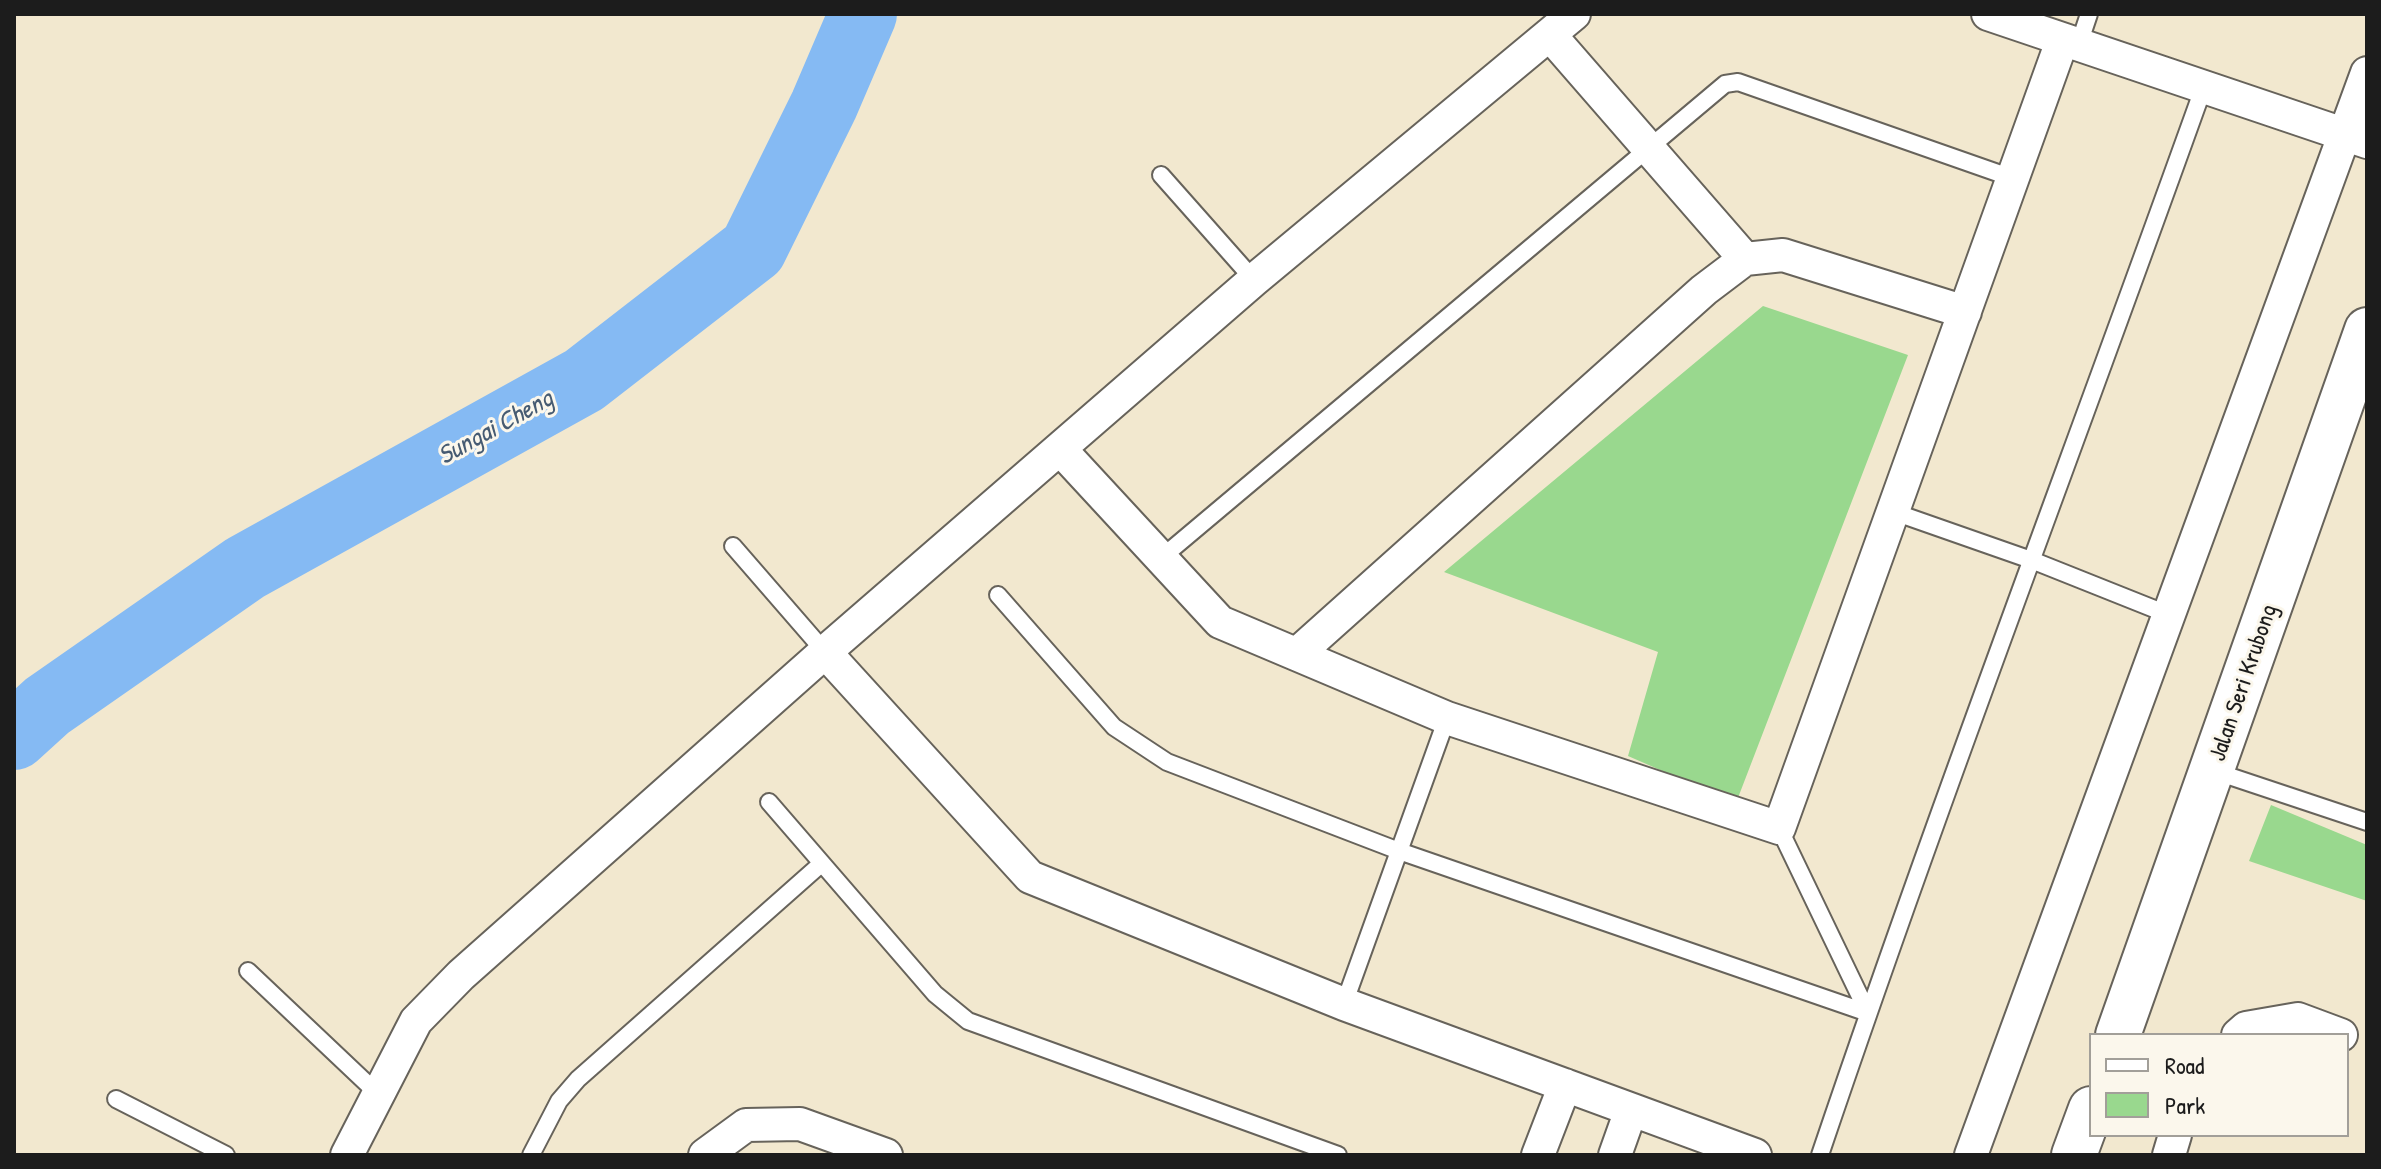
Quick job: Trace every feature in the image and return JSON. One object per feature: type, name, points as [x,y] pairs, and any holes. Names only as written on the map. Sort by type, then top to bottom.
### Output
[{"type":"street","points":[[347,1155],[416,1021],[461,975],[825,652],[1254,280],[1574,14]]},
{"type":"street","points":[[1988,14],[2203,89],[2356,138]]},
{"type":"street","points":[[1550,35],[1745,259]]},
{"type":"street","points":[[1060,449],[1220,622],[1447,718],[1779,828],[1965,312],[2070,44]]},
{"type":"street","points":[[1971,1155],[2167,614],[2356,138],[2367,73]]},
{"type":"street","points":[[1297,654],[1704,290],[1745,259],[1783,255],[1965,312]]},
{"type":"street","name":"Jalan Seri Krubong","points":[[2119,1033],[2214,771],[2367,330]]},
{"type":"street","points":[[825,652],[1030,877],[1344,1004],[1755,1155]]},
{"type":"street","points":[[2240,1033],[2246,1028],[2298,1019],[2336,1033]]},
{"type":"street","points":[[1538,1155],[1565,1085]]},
{"type":"street","points":[[1615,1155],[1631,1110]]},
{"type":"street","points":[[2074,1155],[2089,1114]]},
{"type":"street","points":[[705,1155],[746,1125],[800,1124],[886,1155]]},
{"type":"lane","points":[[2070,44],[2089,14]]},
{"type":"lane","points":[[1160,559],[1725,84],[1738,82],[2015,179]]},
{"type":"lane","points":[[1820,1155],[1868,1013],[2203,89]]},
{"type":"lane","points":[[1161,175],[1254,280]]},
{"type":"lane","points":[[1894,512],[2034,561],[2167,614]]},
{"type":"lane","points":[[733,546],[825,652]]},
{"type":"lane","points":[[998,595],[1114,727],[1136,745],[1167,762],[1399,851],[1868,1013]]},
{"type":"lane","points":[[1344,1004],[1447,718]]},
{"type":"lane","points":[[2214,771],[2367,822]]},
{"type":"lane","points":[[769,802],[935,994],[968,1021],[1338,1155]]},
{"type":"lane","points":[[1779,828],[1868,1013]]},
{"type":"lane","points":[[531,1155],[559,1101],[578,1079],[821,864]]},
{"type":"lane","points":[[248,971],[377,1093]]},
{"type":"lane","points":[[116,1099],[226,1155]]},
{"type":"green space","points":[[1763,306],[1908,355],[1736,803],[1628,756],[1658,652],[1444,572]]},
{"type":"green space","points":[[2271,805],[2367,845],[2367,901],[2249,861]]},
{"type":"waterway","name":"Sungai Cheng","points":[[14,736],[47,706],[245,568],[584,380],[753,249],[824,105],[863,14]]}]
